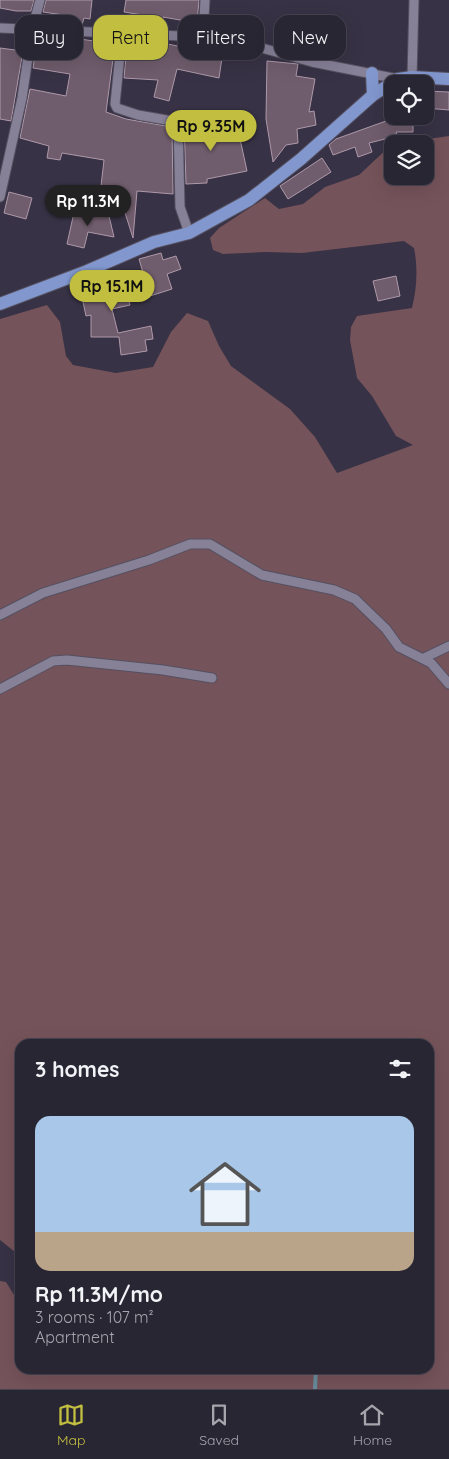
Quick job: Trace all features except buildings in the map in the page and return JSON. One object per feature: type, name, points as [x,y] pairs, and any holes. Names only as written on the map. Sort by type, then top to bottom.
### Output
[{"type":"main road","points":[[372,73],[373,95]]},
{"type":"main road","points":[[434,78],[449,79]]},
{"type":"main road","points":[[0,304],[87,271],[154,242],[188,233],[249,200],[301,159],[373,95],[384,88]]},
{"type":"street","points":[[36,15],[40,0]]},
{"type":"street","points":[[204,15],[205,0]]},
{"type":"street","points":[[412,75],[414,0]]},
{"type":"street","points":[[0,28],[15,29]]},
{"type":"street","points":[[264,49],[312,62],[384,76]]},
{"type":"street","points":[[0,197],[22,98],[28,60]]},
{"type":"street","points":[[119,60],[115,104],[117,108],[138,115],[178,122],[180,207],[188,233]]},
{"type":"street","points":[[0,615],[43,593],[149,560],[190,544],[210,544],[262,575],[334,590],[355,599],[386,629],[399,648],[424,658],[449,684]]},
{"type":"street","points":[[424,658],[449,646]]},
{"type":"street","points":[[0,689],[53,661],[67,660],[163,670],[212,678]]},
{"type":"shaded area","points":[[449,136],[449,1389],[0,1389],[0,1281],[6,1282],[15,1296],[15,1374],[434,1374],[434,1039],[15,1039],[15,1252],[0,1240],[0,319],[47,305],[60,322],[66,356],[73,365],[116,373],[153,367],[171,332],[187,313],[208,321],[219,346],[231,366],[290,409],[315,437],[337,473],[413,445],[396,436],[372,396],[357,378],[350,340],[351,327],[357,316],[412,308],[416,278],[414,248],[404,241],[302,253],[223,254],[213,250],[210,238],[219,228],[265,198],[279,209],[303,204],[325,187],[359,175],[384,152],[384,185],[434,185],[434,138]]},
{"type":"waterway","points":[[315,1389],[316,1374]]}]
